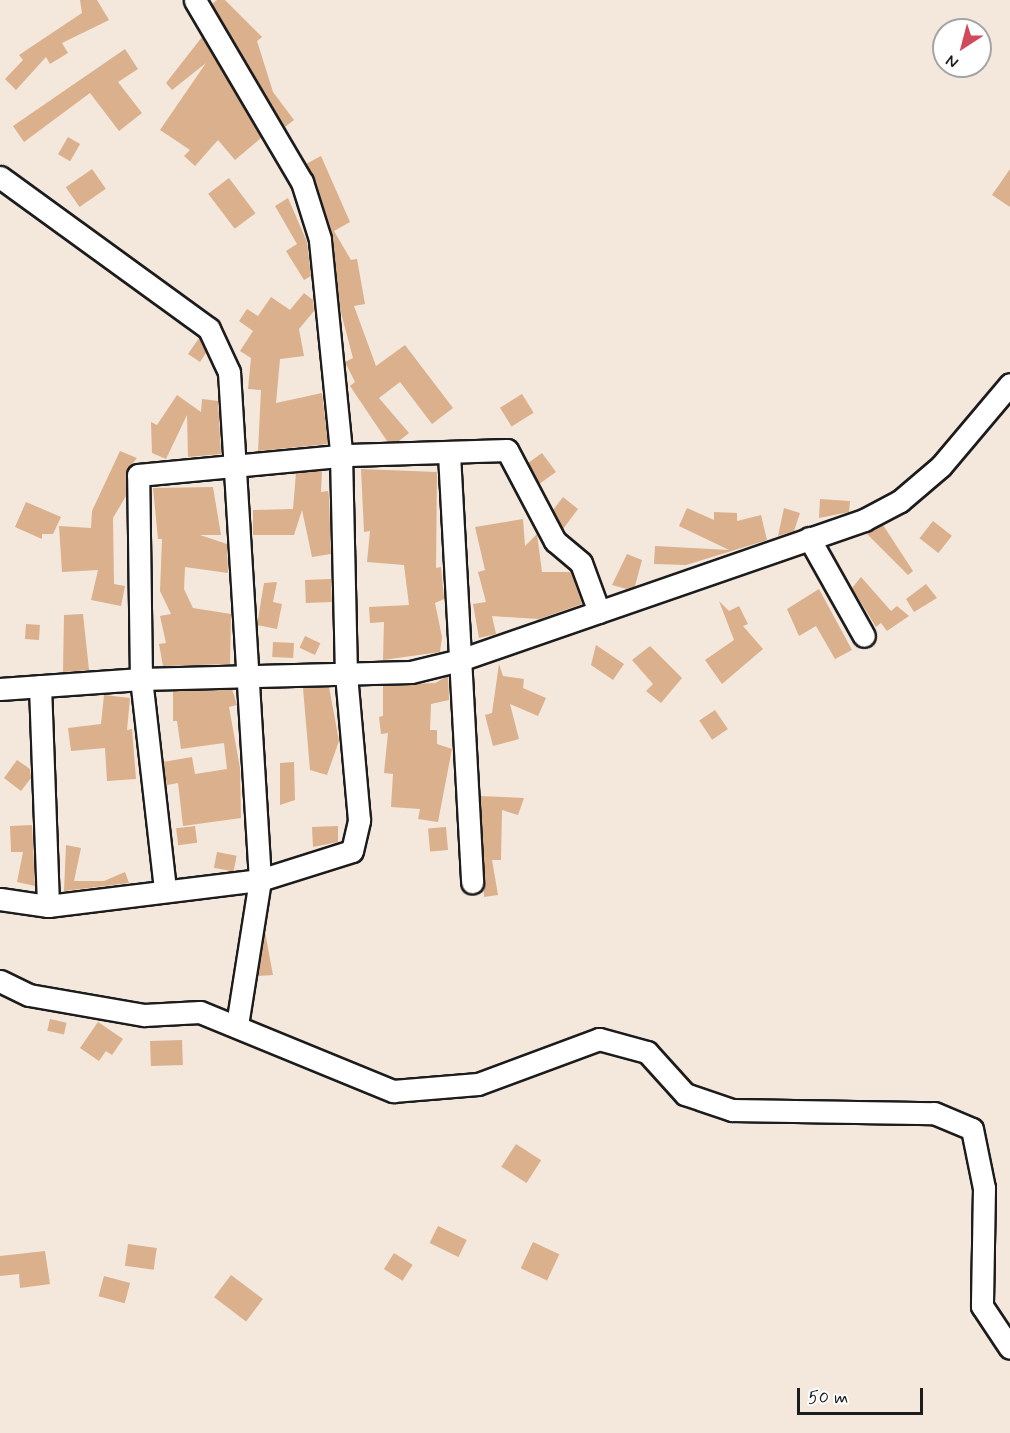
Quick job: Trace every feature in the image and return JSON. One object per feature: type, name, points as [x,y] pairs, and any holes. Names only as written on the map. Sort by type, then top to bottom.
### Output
[{"type":"street","points":[[0,899],[48,906],[165,889],[260,880],[352,851],[359,820],[346,675],[341,456],[328,296],[320,239],[302,182],[195,0]]},
{"type":"street","points":[[0,177],[209,329],[229,372],[250,679],[260,880],[237,1025]]},
{"type":"street","points":[[0,689],[141,679],[250,679],[411,672],[460,660],[864,520],[900,501],[941,466],[1010,384]]},
{"type":"street","points":[[165,889],[141,679],[138,475],[236,464],[341,456],[449,454],[507,450],[555,541],[581,563],[599,612]]},
{"type":"street","points":[[449,454],[472,882]]},
{"type":"street","points":[[809,538],[864,636]]},
{"type":"street","points":[[40,686],[48,906]]},
{"type":"street","points":[[0,981],[29,995],[144,1015],[200,1012],[237,1025],[393,1091],[478,1084],[599,1039],[647,1052],[685,1094],[732,1110],[934,1113],[972,1129],[984,1188],[982,1306],[1010,1348]]},
{"type":"building","points":[[80,0],[97,0],[109,20],[62,43],[68,53],[50,64],[46,57],[16,90],[5,79],[23,60],[19,55],[82,13]]},
{"type":"building","points":[[217,0],[225,0],[262,37],[257,41],[273,92],[294,120],[285,127],[212,4]]},
{"type":"building","points":[[202,37],[261,138],[235,160],[218,140],[195,166],[184,156],[190,150],[160,130],[206,63],[172,90],[166,83]]},
{"type":"building","points":[[125,49],[138,69],[118,82],[142,113],[119,131],[90,93],[24,142],[13,126]]},
{"type":"building","points":[[68,137],[80,144],[70,161],[58,154]]},
{"type":"building","points":[[321,156],[350,222],[334,231],[351,260],[357,259],[365,304],[354,306],[376,366],[405,345],[453,408],[432,424],[400,382],[379,398],[409,433],[399,441],[387,441],[350,386],[355,382],[345,362],[353,358],[340,309],[333,238],[306,164]]},
{"type":"building","points":[[92,169],[106,189],[80,207],[66,187]]},
{"type":"building","points":[[1010,169],[1010,207],[992,195]]},
{"type":"building","points":[[229,178],[255,213],[235,229],[208,194]]},
{"type":"building","points":[[288,198],[307,242],[311,276],[304,280],[286,251],[297,244],[275,206]]},
{"type":"building","points":[[304,293],[313,300],[314,311],[299,329],[304,356],[280,359],[276,403],[322,393],[328,444],[258,451],[261,390],[248,389],[251,358],[240,351],[253,331],[239,321],[247,309],[258,316],[271,297],[290,310]]},
{"type":"building","points":[[199,338],[206,353],[200,362],[188,354]]},
{"type":"building","points":[[522,394],[534,413],[512,426],[500,408]]},
{"type":"building","points":[[177,395],[201,412],[202,399],[218,401],[221,454],[188,457],[187,415],[166,459],[152,453],[151,422],[157,425]]},
{"type":"building","points":[[120,451],[137,458],[127,470],[126,496],[113,518],[114,584],[125,586],[121,606],[91,600],[98,570],[62,572],[59,526],[91,528],[92,511]]},
{"type":"building","points":[[542,453],[556,472],[539,484],[528,463]]},
{"type":"building","points":[[361,469],[437,472],[436,568],[441,567],[444,599],[435,603],[442,637],[440,652],[383,660],[384,622],[370,623],[369,607],[409,605],[404,565],[367,562],[370,531],[364,532]]},
{"type":"building","points":[[322,470],[321,492],[328,491],[329,496],[331,554],[312,557],[302,510],[294,535],[253,535],[253,510],[293,509],[296,473]]},
{"type":"building","points":[[213,487],[221,535],[200,535],[227,544],[228,573],[185,567],[184,589],[193,608],[231,614],[230,664],[163,666],[159,644],[166,643],[160,616],[171,614],[160,591],[162,539],[158,539],[153,488]]},
{"type":"building","points":[[563,497],[578,509],[563,529],[553,510]]},
{"type":"building","points":[[820,499],[850,501],[849,512],[819,518]]},
{"type":"building","points":[[26,502],[61,517],[53,534],[42,534],[42,539],[15,527]]},
{"type":"building","points":[[687,508],[714,520],[714,512],[737,513],[737,521],[761,515],[767,540],[686,565],[654,564],[655,546],[729,550],[679,526]]},
{"type":"building","points":[[784,508],[800,513],[794,531],[778,536]]},
{"type":"building","points":[[523,519],[525,546],[537,534],[542,572],[571,572],[582,604],[539,619],[492,616],[496,634],[479,638],[473,604],[486,602],[478,572],[485,570],[475,527]]},
{"type":"building","points":[[933,521],[952,536],[938,553],[919,538]]},
{"type":"building","points":[[883,525],[913,571],[908,575],[867,534]]},
{"type":"building","points":[[627,554],[642,560],[635,586],[627,589],[612,585]]},
{"type":"building","points":[[861,577],[891,611],[897,606],[909,616],[887,631],[881,623],[876,627],[852,588]]},
{"type":"building","points":[[331,579],[332,602],[306,603],[305,580]]},
{"type":"building","points":[[277,582],[273,602],[282,604],[277,629],[257,625],[264,583]]},
{"type":"building","points":[[926,584],[937,598],[914,612],[906,599]]},
{"type":"building","points":[[819,589],[852,650],[835,659],[816,626],[799,636],[787,609]]},
{"type":"building","points":[[719,601],[729,611],[739,606],[748,624],[743,626],[763,649],[722,684],[705,660],[734,640]]},
{"type":"building","points":[[83,614],[89,670],[63,672],[64,615]]},
{"type":"building","points":[[26,624],[40,625],[39,640],[25,639]]},
{"type":"building","points":[[305,636],[320,643],[315,655],[300,648]]},
{"type":"building","points":[[273,642],[294,643],[293,658],[272,657]]},
{"type":"building","points":[[596,645],[624,664],[613,680],[591,665]]},
{"type":"building","points":[[650,646],[682,678],[661,703],[646,691],[653,684],[632,660]]},
{"type":"building","points":[[499,664],[503,676],[524,679],[523,688],[546,698],[538,716],[510,704],[519,739],[493,746],[485,715],[492,713]]},
{"type":"building","points":[[448,676],[449,700],[431,704],[430,730],[437,730],[437,744],[452,749],[438,822],[418,819],[420,809],[391,807],[393,774],[384,773],[388,733],[381,734],[379,717],[383,716],[383,685],[435,683]]},
{"type":"building","points":[[329,687],[339,741],[327,775],[310,770],[303,688]]},
{"type":"building","points":[[232,689],[237,705],[229,707],[240,768],[241,818],[183,826],[178,783],[167,785],[163,762],[192,757],[195,774],[227,769],[224,743],[181,749],[177,721],[173,721],[173,691]]},
{"type":"building","points":[[104,695],[130,698],[127,730],[132,729],[136,779],[107,781],[105,748],[71,751],[68,728],[101,724]]},
{"type":"building","points":[[715,710],[728,729],[712,740],[699,721]]},
{"type":"building","points":[[17,760],[30,769],[31,778],[21,791],[4,778]]},
{"type":"building","points":[[294,762],[295,800],[280,805],[280,763]]},
{"type":"building","points":[[480,796],[524,798],[518,815],[502,810],[501,860],[492,860],[498,895],[484,897]]},
{"type":"building","points":[[32,825],[35,886],[17,882],[23,852],[11,852],[10,826]]},
{"type":"building","points":[[195,826],[197,843],[178,845],[176,828]]},
{"type":"building","points":[[338,826],[338,842],[313,847],[312,827]]},
{"type":"building","points":[[446,827],[448,850],[430,851],[428,829]]},
{"type":"building","points":[[66,845],[81,848],[74,881],[104,881],[125,872],[129,883],[64,891]]},
{"type":"building","points":[[217,852],[237,856],[234,872],[214,868]]},
{"type":"building","points":[[265,932],[273,975],[258,976]]},
{"type":"building","points":[[50,1019],[67,1023],[64,1035],[47,1031]]},
{"type":"building","points":[[98,1022],[123,1039],[112,1055],[106,1051],[99,1061],[80,1048]]},
{"type":"building","points":[[182,1040],[183,1065],[151,1066],[150,1041]]},
{"type":"building","points":[[516,1144],[541,1160],[526,1183],[501,1167]]},
{"type":"building","points":[[438,1226],[467,1240],[458,1257],[430,1243]]},
{"type":"building","points":[[533,1242],[559,1254],[547,1281],[521,1268]]},
{"type":"building","points":[[128,1244],[157,1248],[154,1270],[125,1266]]},
{"type":"building","points":[[45,1251],[50,1284],[20,1288],[19,1274],[0,1276],[0,1256]]},
{"type":"building","points":[[394,1253],[413,1265],[403,1281],[384,1269]]},
{"type":"building","points":[[231,1275],[263,1299],[246,1321],[214,1297]]},
{"type":"building","points":[[104,1276],[130,1283],[125,1303],[99,1296]]}]
